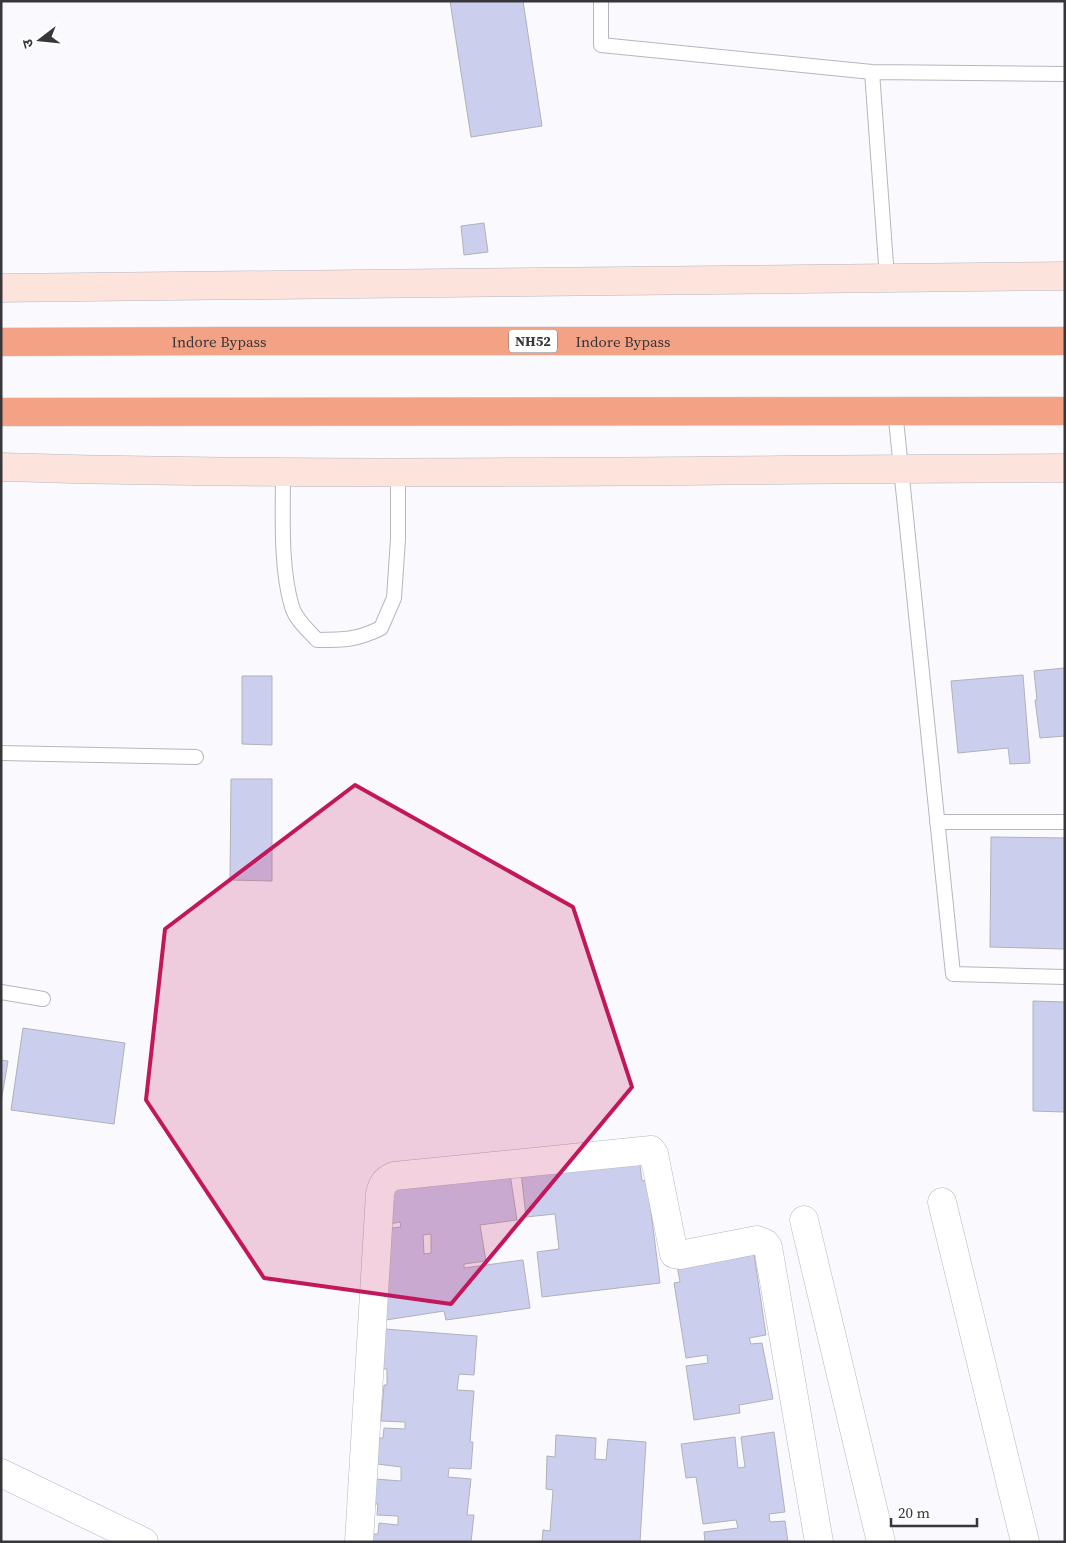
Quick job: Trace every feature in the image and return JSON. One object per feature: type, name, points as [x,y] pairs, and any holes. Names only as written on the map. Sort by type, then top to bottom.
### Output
[{"type":"highway","name":"Indore Bypass","points":[[1,342],[221,340],[1065,341]]},
{"type":"highway","points":[[13,412],[1065,411]]},
{"type":"street","points":[[1,288],[1065,276]]},
{"type":"street","points":[[1,467],[283,472],[1065,468]]},
{"type":"street","points":[[360,1542],[382,1184],[394,1176],[651,1150],[654,1154],[674,1254],[680,1255],[757,1240],[765,1243],[768,1247],[819,1542]]},
{"type":"street","points":[[942,1202],[1025,1542]]},
{"type":"street","points":[[804,1220],[881,1542]]},
{"type":"street","points":[[1,1473],[144,1542]]},
{"type":"lane","points":[[601,1],[601,45],[872,72],[1065,74]]},
{"type":"lane","points":[[872,72],[887,278]]},
{"type":"lane","points":[[895,410],[953,974],[1065,977]]},
{"type":"lane","points":[[283,472],[284,563],[292,608],[302,626],[318,640],[341,640],[364,637],[381,628],[394,598],[398,539],[398,472]]},
{"type":"lane","points":[[1,753],[196,757]]},
{"type":"lane","points":[[937,822],[1065,822]]},
{"type":"lane","points":[[1,992],[43,999]]},
{"type":"highlighted area","points":[[355,785],[573,907],[632,1087],[451,1304],[264,1278],[146,1100],[165,929]]},
{"type":"building","points":[[450,1],[523,1],[542,126],[471,137]]},
{"type":"building","points":[[484,223],[488,252],[464,255],[461,226]]},
{"type":"building","points":[[1065,668],[1065,736],[1040,738],[1035,700],[1037,700],[1034,671]]},
{"type":"building","points":[[1023,675],[1030,763],[1010,764],[1008,748],[958,753],[951,681]]},
{"type":"building","points":[[242,676],[272,676],[272,745],[242,744]]},
{"type":"building","points":[[231,779],[272,779],[272,881],[230,880]]},
{"type":"building","points":[[991,837],[1065,838],[1065,949],[990,947]]},
{"type":"building","points":[[1033,1001],[1065,1002],[1065,1112],[1033,1111]]},
{"type":"building","points":[[23,1028],[125,1043],[114,1124],[11,1110]]},
{"type":"building","points":[[1,1060],[8,1061],[1,1102]]},
{"type":"building","points":[[639,1157],[642,1181],[647,1180],[660,1283],[542,1297],[537,1252],[559,1249],[555,1214],[526,1217],[521,1172]]},
{"type":"building","points":[[510,1174],[517,1220],[480,1225],[486,1261],[464,1264],[464,1268],[523,1260],[530,1308],[446,1320],[444,1311],[386,1320],[384,1229],[401,1227],[400,1222],[389,1224],[386,1204],[394,1203],[391,1183]],"holes":[[[431,1234],[431,1253],[424,1254],[423,1235]]]},
{"type":"building","points":[[754,1254],[766,1335],[749,1338],[751,1344],[762,1343],[773,1399],[739,1405],[740,1413],[694,1420],[686,1366],[708,1363],[707,1355],[686,1358],[674,1283],[680,1282],[677,1266]]},
{"type":"building","points":[[385,1329],[477,1336],[474,1375],[459,1374],[457,1390],[474,1391],[470,1442],[473,1442],[471,1469],[449,1468],[448,1477],[471,1479],[467,1515],[474,1515],[471,1542],[367,1542],[368,1534],[378,1534],[379,1523],[398,1525],[398,1516],[377,1515],[378,1504],[373,1504],[375,1479],[401,1481],[401,1467],[377,1464],[379,1438],[383,1438],[384,1428],[405,1429],[405,1422],[381,1421],[384,1385],[387,1385],[387,1369],[382,1369]]},
{"type":"building","points":[[774,1432],[785,1512],[769,1514],[770,1522],[785,1521],[788,1542],[705,1542],[704,1532],[738,1528],[736,1520],[703,1524],[696,1477],[686,1478],[681,1444],[735,1437],[738,1468],[745,1467],[741,1437]]},
{"type":"building","points":[[556,1435],[596,1438],[595,1459],[606,1460],[608,1439],[646,1442],[640,1542],[542,1542],[543,1530],[550,1531],[553,1490],[546,1489],[547,1456],[555,1457]]}]
